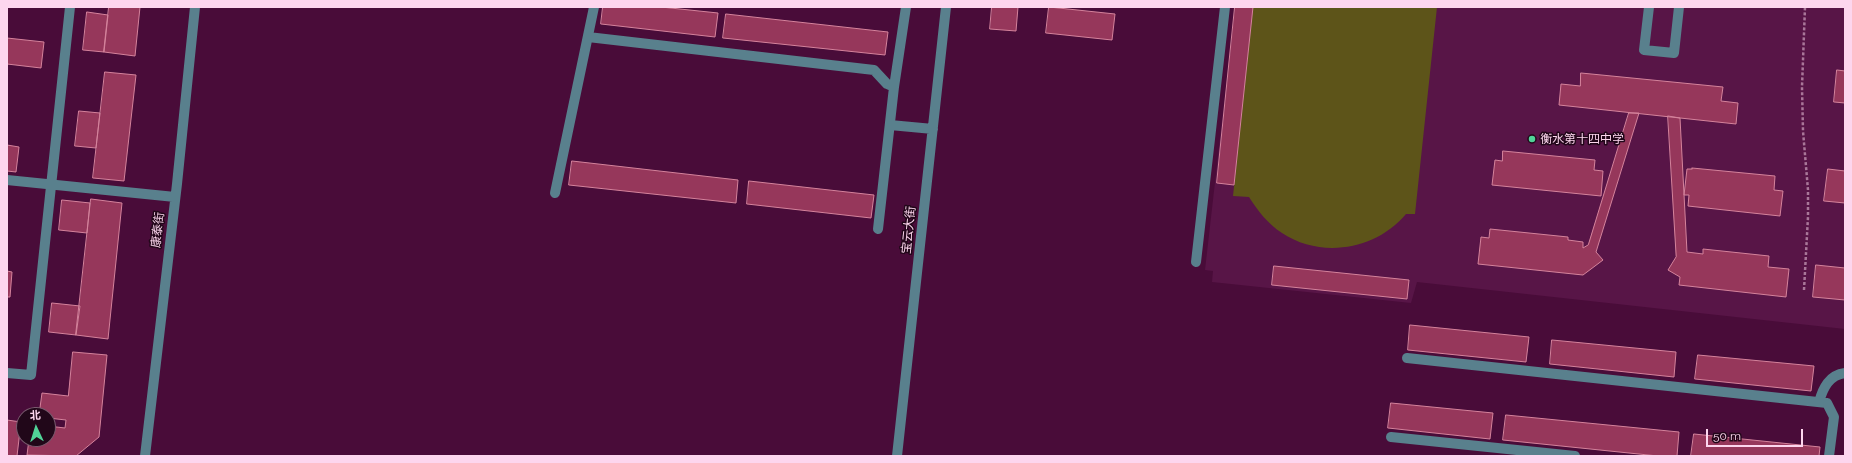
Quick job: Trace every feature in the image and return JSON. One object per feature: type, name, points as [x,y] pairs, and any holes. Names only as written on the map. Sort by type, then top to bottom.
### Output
[{"type":"street","points":[[7,372],[31,375],[70,7]]},
{"type":"street","name":"康泰街","points":[[145,456],[195,7]]},
{"type":"street","points":[[556,193],[594,7]]},
{"type":"street","points":[[878,229],[894,87],[906,7]]},
{"type":"street","name":"宝云大街","points":[[897,456],[946,7]]},
{"type":"street","points":[[1196,262],[1225,7]]},
{"type":"street","points":[[1649,7],[1644,50],[1674,53],[1679,7]]},
{"type":"street","points":[[588,37],[874,70],[887,84],[894,87]]},
{"type":"street","points":[[890,124],[933,129]]},
{"type":"street","points":[[7,180],[175,197]]},
{"type":"street","points":[[1407,358],[1827,402],[1834,417],[1829,456]]},
{"type":"street","points":[[1819,402],[1823,387],[1832,378],[1845,373]]},
{"type":"street","points":[[1391,437],[1493,452],[1574,456]]},
{"type":"path","points":[[1804,290],[1808,218],[1808,190],[1803,131],[1802,94],[1805,7]]},
{"type":"shaded area","name":"衡水第十四中学","points":[[1235,7],[1845,7],[1845,329],[1417,282],[1411,303],[1212,282],[1213,271],[1205,270]]},
{"type":"shaded area","points":[[1253,7],[1437,7],[1415,214],[1406,214],[1394,226],[1379,236],[1364,243],[1347,247],[1330,248],[1314,246],[1297,241],[1282,233],[1272,226],[1249,197],[1233,196]]},
{"type":"building","points":[[109,7],[140,7],[135,56],[104,52]]},
{"type":"building","points":[[603,7],[661,7],[718,13],[715,37],[601,24]]},
{"type":"building","points":[[992,7],[1018,7],[1016,31],[990,29]]},
{"type":"building","points":[[1049,7],[1115,14],[1112,40],[1046,33]]},
{"type":"building","points":[[1235,7],[1253,7],[1234,185],[1217,183]]},
{"type":"building","points":[[87,12],[108,15],[104,52],[83,50]]},
{"type":"building","points":[[726,14],[888,32],[885,55],[723,38]]},
{"type":"building","points":[[7,38],[44,42],[41,68],[7,64]]},
{"type":"building","points":[[1837,70],[1845,71],[1845,103],[1834,102]]},
{"type":"building","points":[[105,72],[136,75],[124,181],[93,178]]},
{"type":"building","points":[[1581,73],[1723,87],[1721,101],[1738,103],[1736,124],[1559,105],[1561,84],[1580,86]]},
{"type":"building","points":[[79,111],[100,113],[96,148],[75,146]]},
{"type":"building","points":[[1629,113],[1639,113],[1596,252],[1603,260],[1583,275],[1478,264],[1481,237],[1489,238],[1490,229],[1568,237],[1568,240],[1583,242],[1583,248],[1588,245]]},
{"type":"building","points":[[1668,116],[1680,118],[1687,252],[1703,254],[1703,249],[1769,256],[1768,267],[1789,269],[1786,297],[1679,285],[1680,277],[1668,270],[1676,257]]},
{"type":"building","points":[[7,145],[19,147],[16,172],[7,171]]},
{"type":"building","points":[[1503,151],[1595,160],[1594,170],[1603,171],[1601,196],[1492,185],[1495,160],[1502,161]]},
{"type":"building","points":[[572,161],[738,180],[736,203],[569,185]]},
{"type":"building","points":[[1692,168],[1775,176],[1774,190],[1783,191],[1780,216],[1688,206],[1689,195],[1684,195],[1687,169]]},
{"type":"building","points":[[1828,169],[1845,171],[1845,203],[1824,201]]},
{"type":"building","points":[[749,181],[874,195],[871,218],[747,204]]},
{"type":"building","points":[[91,199],[122,203],[108,339],[76,335]]},
{"type":"building","points":[[62,200],[90,203],[87,233],[59,230]]},
{"type":"building","points":[[1816,265],[1845,268],[1845,300],[1813,297]]},
{"type":"building","points":[[1274,266],[1409,280],[1407,299],[1272,285]]},
{"type":"building","points":[[7,271],[12,272],[10,297],[7,297]]},
{"type":"building","points":[[52,303],[80,306],[76,335],[49,332]]},
{"type":"building","points":[[1410,325],[1529,337],[1526,362],[1408,350]]},
{"type":"building","points":[[1552,340],[1676,352],[1674,377],[1550,364]]},
{"type":"building","points":[[73,352],[107,355],[99,437],[76,456],[27,455],[28,447],[56,447],[56,427],[65,428],[66,420],[56,419],[56,407],[40,407],[42,393],[68,396]]},
{"type":"building","points":[[1698,355],[1814,366],[1811,391],[1695,379]]},
{"type":"building","points":[[1391,403],[1493,413],[1490,439],[1388,428]]},
{"type":"building","points":[[1506,415],[1679,432],[1677,456],[1658,456],[1503,440]]},
{"type":"building","points":[[7,420],[16,421],[16,447],[18,447],[17,456],[7,456]]},
{"type":"building","points":[[1694,434],[1820,447],[1819,456],[1691,456]]},
{"type":"place","name":"衡水第十四中学","points":[[1532,139]]}]
